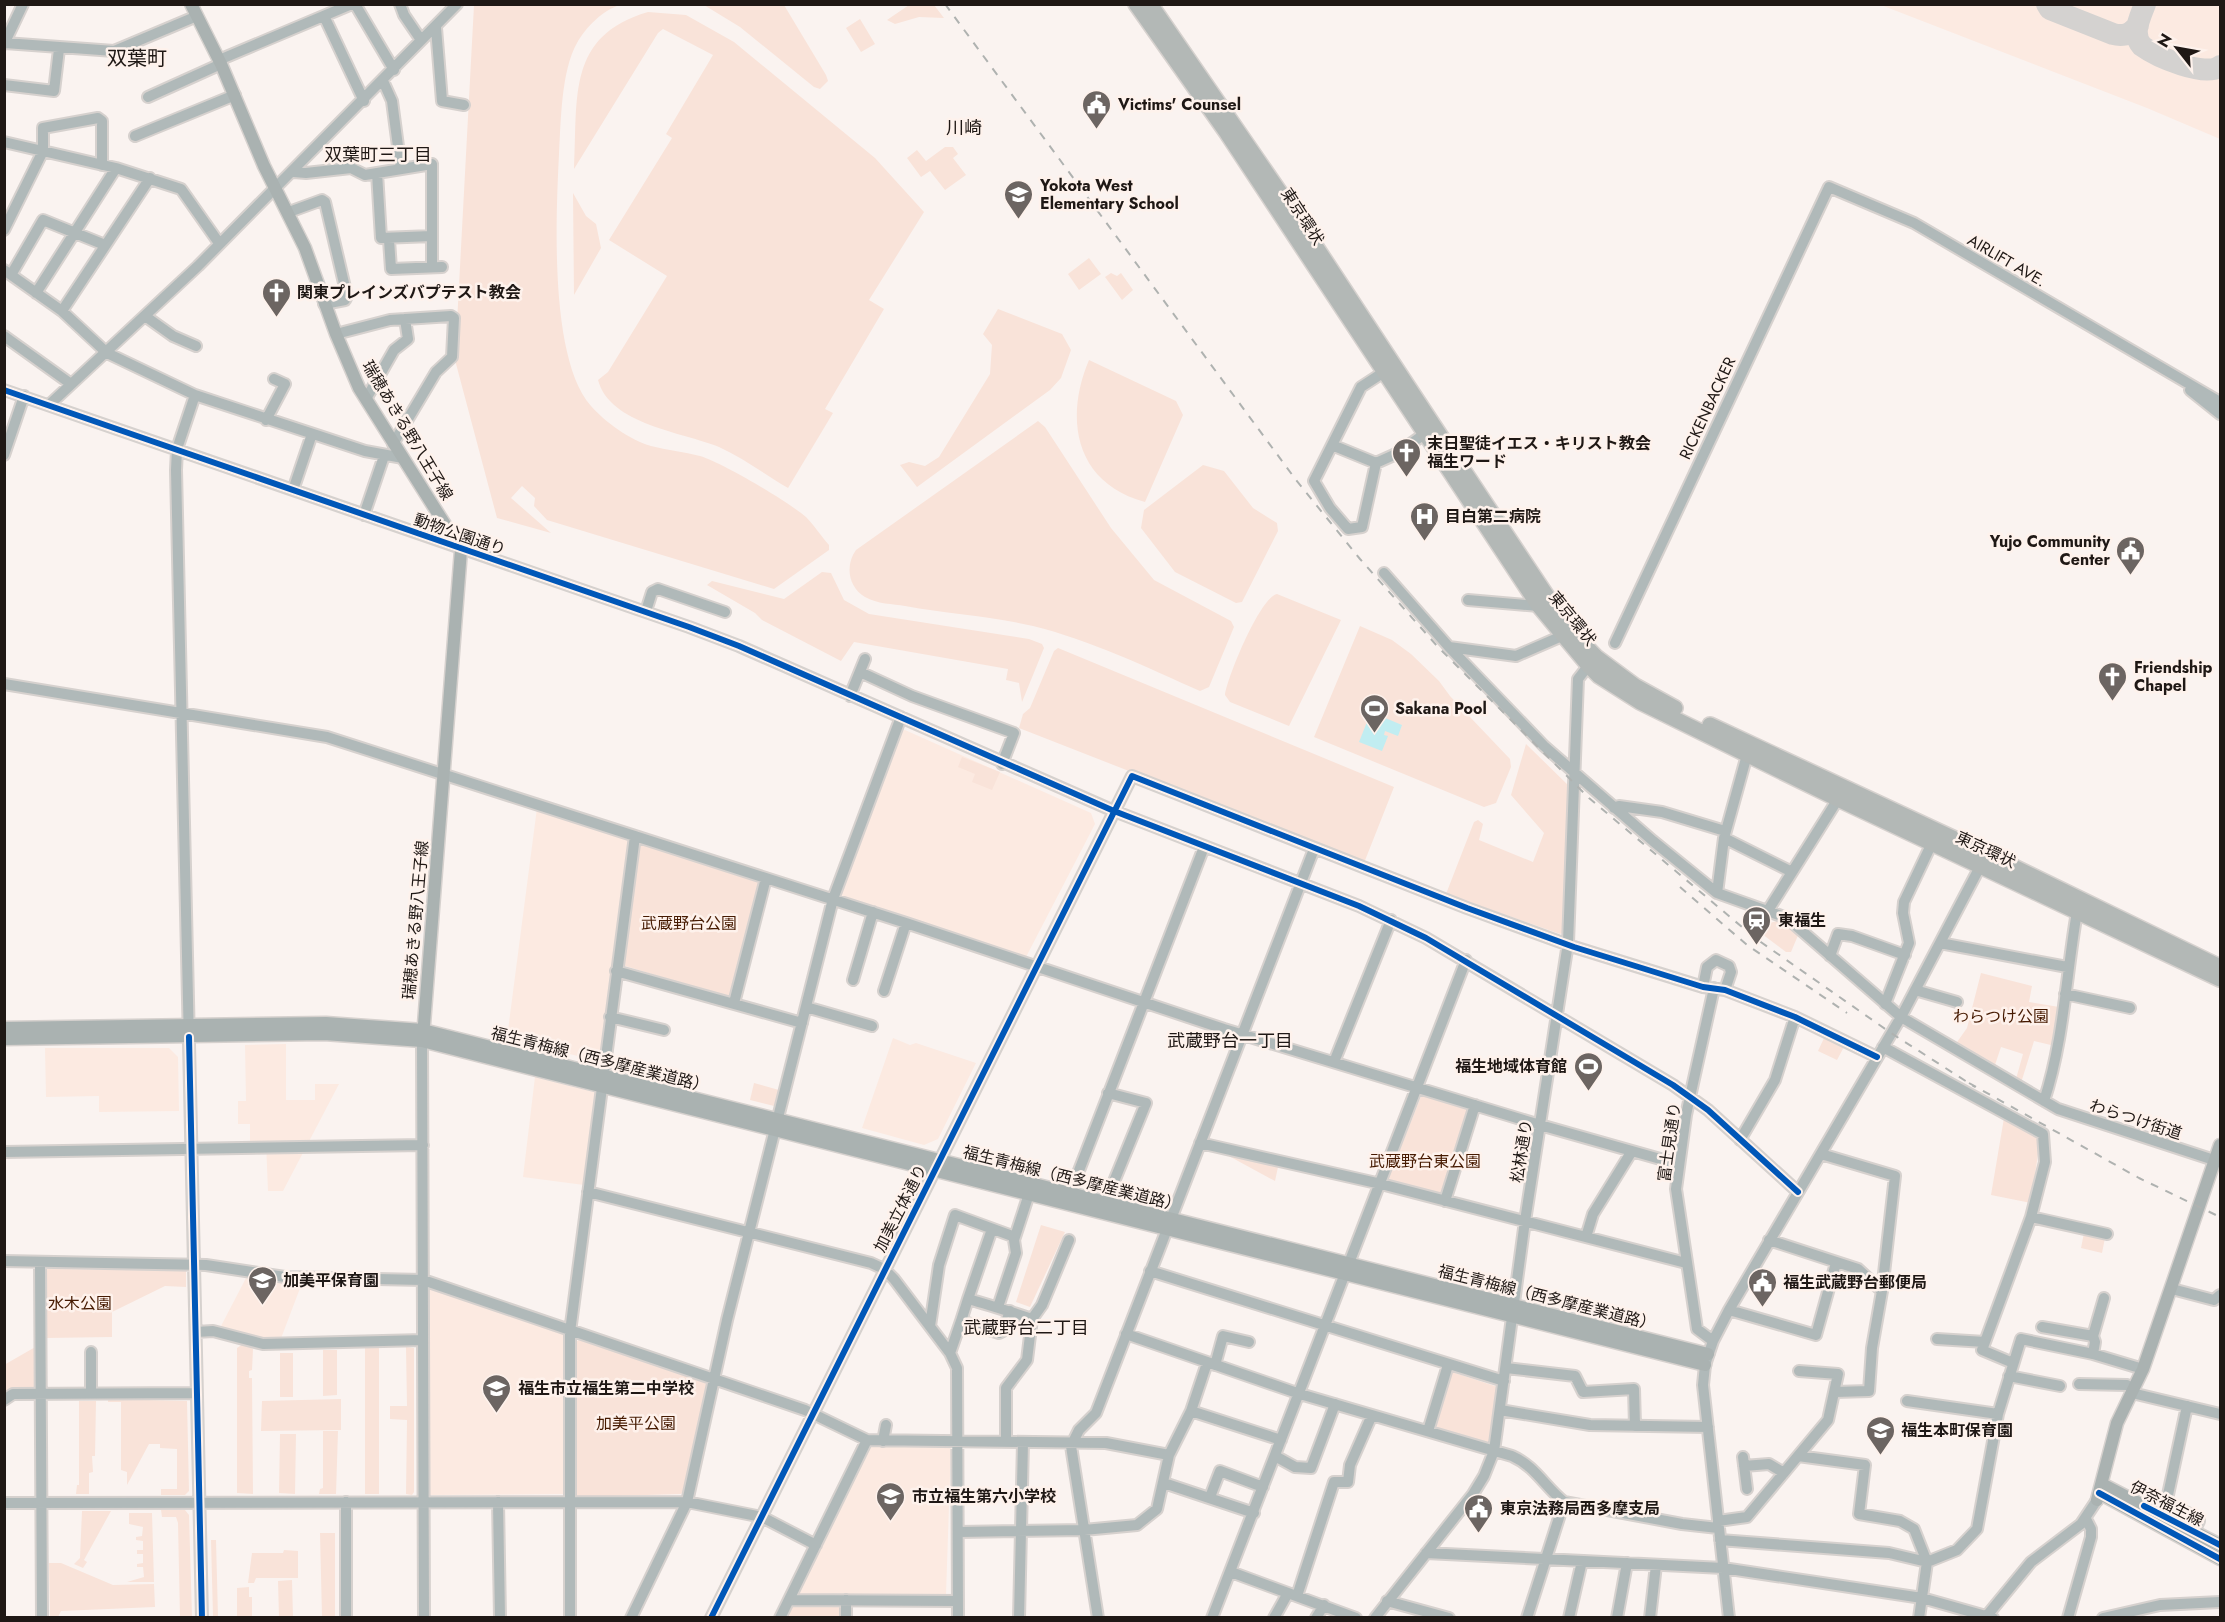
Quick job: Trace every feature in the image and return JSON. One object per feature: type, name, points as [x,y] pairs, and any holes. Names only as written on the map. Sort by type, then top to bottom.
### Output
[{"type":"highway","name":"東京環状","points":[[1136,4],[1227,133],[1539,606],[1562,636],[1592,661],[1680,711],[1983,860],[2220,967]]},
{"type":"highway","name":"東京環状","points":[[1150,4],[1283,196],[1592,661],[1599,676],[1640,702],[1747,755],[1932,843],[1983,860],[2077,912],[2220,979]]},
{"type":"main road","name":"瑞穂あきる野八王子線","points":[[191,4],[235,95],[252,141],[305,248],[336,334],[366,399],[462,550],[423,1035]]},
{"type":"main road","name":"福生青梅線（西多摩産業道路）","points":[[4,1028],[190,1023],[345,1023],[423,1035],[1513,1311]]},
{"type":"main road","name":"福生青梅線（西多摩産業道路）","points":[[4,1039],[324,1034],[423,1035]]},
{"type":"main road","points":[[2099,1492],[2112,1437],[2143,1369],[2218,1161],[2220,1145]]},
{"type":"main road","name":"福生青梅線（西多摩産業道路）","points":[[937,1164],[1029,1194],[1106,1201],[1169,1223]]},
{"type":"main road","name":"福生青梅線（西多摩産業道路）","points":[[1348,1269],[1466,1304],[1513,1311]]},
{"type":"main road","points":[[1513,1311],[1706,1360]]},
{"type":"main road","name":"伊奈福生線","points":[[2099,1492],[2220,1545]]},
{"type":"main road","name":"伊奈福生線","points":[[2099,1492],[2220,1560]]},
{"type":"street","points":[[23,4],[5,44],[114,51],[197,16]]},
{"type":"street","points":[[148,97],[220,62],[354,4],[394,70]]},
{"type":"street","points":[[400,4],[404,15],[421,40]]},
{"type":"street","points":[[49,405],[107,353],[294,172],[457,4]]},
{"type":"street","points":[[324,16],[364,100]]},
{"type":"street","points":[[436,28],[442,101],[464,105]]},
{"type":"street","points":[[4,85],[54,91],[59,49]]},
{"type":"street","points":[[383,81],[392,101],[401,169]]},
{"type":"street","points":[[135,136],[235,95]]},
{"type":"street","points":[[4,230],[43,151],[43,128],[98,118],[102,121],[102,165]]},
{"type":"street","points":[[4,142],[116,168],[181,189],[219,243]]},
{"type":"street","points":[[294,172],[306,173],[351,168],[365,175],[432,164],[432,236],[437,267],[392,268],[389,240]]},
{"type":"street","points":[[36,293],[116,168]]},
{"type":"street","points":[[377,173],[381,238],[389,240],[432,236]]},
{"type":"street","points":[[62,311],[150,178]]},
{"type":"street","name":"AIRLIFT AVE.","points":[[1829,187],[1914,223],[2220,402]]},
{"type":"street","name":"RICKENBACKER","points":[[1615,643],[1829,187]]},
{"type":"street","points":[[289,212],[309,202],[322,200],[325,202],[347,297],[345,300],[324,304]]},
{"type":"street","points":[[105,245],[43,220],[8,272],[62,311],[107,353],[195,395],[382,456],[403,458]]},
{"type":"street","points":[[145,316],[173,336],[196,346]]},
{"type":"street","points":[[336,334],[384,321],[451,316],[454,318],[452,357],[436,372],[393,443],[382,456],[364,515]]},
{"type":"street","points":[[366,399],[394,350],[408,339],[405,319]]},
{"type":"street","points":[[4,336],[71,384]]},
{"type":"street","name":"AIRLIFT AVE.","points":[[2164,369],[2220,414]]},
{"type":"street","points":[[1376,463],[1362,527],[1348,529],[1330,508],[1314,481],[1361,387],[1384,372]]},
{"type":"street","points":[[266,420],[285,384],[274,379]]},
{"type":"street","name":"動物公園通り","points":[[4,390],[462,550],[646,611],[738,646],[1002,764],[1114,811],[1390,920],[1466,960],[1690,1096],[1798,1192]]},
{"type":"street","points":[[195,395],[177,449],[202,1617]]},
{"type":"street","points":[[4,455],[24,396]]},
{"type":"street","points":[[1332,445],[1376,463],[1396,454],[1426,433]]},
{"type":"street","points":[[293,490],[312,434]]},
{"type":"street","name":"わらつけ街道","points":[[1384,573],[1449,647],[1574,773],[1717,893],[1787,918],[1901,1017],[2058,1109],[2218,1161]]},
{"type":"street","points":[[646,611],[652,592],[658,590],[725,612]]},
{"type":"street","points":[[1468,600],[1539,606]]},
{"type":"street","points":[[1449,647],[1516,656],[1562,636]]},
{"type":"street","points":[[850,696],[865,659]]},
{"type":"street","name":"松林通り","points":[[1375,1617],[1473,1494],[1484,1476],[1494,1451],[1525,1221],[1568,943],[1578,679],[1592,661]]},
{"type":"street","points":[[860,672],[912,696],[1014,733],[1002,764]]},
{"type":"street","points":[[4,684],[327,737],[833,899],[1242,1034],[1418,1089],[1678,1164]]},
{"type":"street","points":[[631,1617],[687,1502],[713,1379],[833,899],[901,717]]},
{"type":"street","points":[[1717,893],[1725,834],[1747,755]]},
{"type":"street","name":"加美立体通り","points":[[711,1617],[1132,776],[1314,849]]},
{"type":"street","points":[[1767,912],[1838,799]]},
{"type":"street","points":[[1614,808],[1619,806],[1662,812],[1725,834],[1792,872]]},
{"type":"street","points":[[570,1617],[570,1332],[635,836]]},
{"type":"street","points":[[1885,1004],[1909,943],[1903,913],[1904,902],[1932,843]]},
{"type":"street","points":[[1069,1198],[1204,847]]},
{"type":"street","points":[[1098,1617],[1072,1443],[1079,1430],[1096,1413],[1314,849],[1467,908],[1568,943],[1714,988],[1795,1017],[1877,1058]]},
{"type":"street","points":[[1729,1617],[1703,1385],[1706,1360],[1729,1310],[1901,1017],[1983,860]]},
{"type":"street","points":[[734,1003],[766,878]]},
{"type":"street","points":[[853,980],[873,912]]},
{"type":"street","points":[[2044,1101],[2055,1068],[2067,967],[2077,912]]},
{"type":"street","points":[[1334,1062],[1390,920]]},
{"type":"street","points":[[884,991],[906,923]]},
{"type":"street","points":[[1830,956],[1838,934],[1852,936],[1905,955]]},
{"type":"street","points":[[1940,943],[2067,967]]},
{"type":"street","points":[[1212,1617],[1326,1328],[1466,960]]},
{"type":"street","points":[[616,971],[802,1023]]},
{"type":"street","name":"富士見通り","points":[[1713,1341],[1697,1329],[1676,1189],[1690,1096],[1714,988]]},
{"type":"street","points":[[1915,990],[1958,1002]]},
{"type":"street","points":[[2065,994],[2130,1008]]},
{"type":"street","points":[[806,1007],[872,1026]]},
{"type":"street","points":[[610,1017],[664,1030]]},
{"type":"street","points":[[1740,1140],[1775,1080],[1795,1017]]},
{"type":"street","points":[[423,1035],[424,1617]]},
{"type":"street","points":[[1883,1047],[2043,1134],[2044,1162],[2031,1217],[1982,1350],[2013,1363]]},
{"type":"street","points":[[1106,1201],[1146,1103],[1108,1093]]},
{"type":"street","points":[[1445,1201],[1475,1105]]},
{"type":"street","points":[[1200,1143],[1381,1184],[1686,1263]]},
{"type":"street","points":[[4,1152],[423,1145]]},
{"type":"street","points":[[1586,1237],[1593,1214],[1632,1151]]},
{"type":"street","points":[[1821,1154],[1895,1176],[1882,1291],[1872,1348],[1869,1391],[1835,1392]]},
{"type":"street","points":[[588,1192],[872,1263],[884,1269],[955,1360],[959,1381],[958,1617]]},
{"type":"street","points":[[998,1307],[1016,1253],[1015,1237],[1029,1194]]},
{"type":"street","points":[[930,1326],[939,1264],[955,1215],[1015,1237]]},
{"type":"street","points":[[2031,1217],[2107,1234]]},
{"type":"street","points":[[950,1353],[992,1229]]},
{"type":"street","points":[[1006,1442],[1006,1388],[1027,1359],[1032,1319],[1042,1305],[1069,1240]]},
{"type":"street","points":[[1769,1240],[1858,1269],[1882,1291]]},
{"type":"street","points":[[4,1262],[194,1265],[285,1277],[423,1281],[812,1414],[867,1440],[1106,1443],[1169,1455]]},
{"type":"street","points":[[40,1262],[42,1617]]},
{"type":"street","points":[[1729,1310],[1816,1335],[1836,1263]]},
{"type":"street","points":[[1150,1271],[1326,1328],[1504,1381]]},
{"type":"street","points":[[2172,1289],[2214,1300],[2220,1295]]},
{"type":"street","points":[[2093,1354],[2096,1341],[2093,1336],[2104,1298]]},
{"type":"street","points":[[968,1299],[1032,1319]]},
{"type":"street","points":[[961,1321],[999,1333],[1004,1331],[1010,1311]]},
{"type":"street","points":[[2042,1327],[2093,1336]]},
{"type":"street","points":[[196,1332],[213,1330],[263,1344],[423,1340]]},
{"type":"street","points":[[1126,1334],[1300,1394],[1494,1451],[1528,1465],[1563,1502],[1682,1524],[1718,1524],[1747,1516],[1828,1420],[1838,1374],[1800,1371]]},
{"type":"street","points":[[959,1532],[1084,1530],[1137,1525],[1144,1521],[1157,1509],[1169,1455],[1191,1411],[1223,1336],[1250,1342]]},
{"type":"street","points":[[1937,1339],[1985,1342]]},
{"type":"street","points":[[1720,1540],[1889,1553],[1927,1562],[1957,1550],[1977,1529],[1998,1414],[2021,1339],[2093,1354],[2143,1369]]},
{"type":"street","points":[[91,1352],[91,1393]]},
{"type":"street","points":[[1428,1431],[1448,1365]]},
{"type":"street","points":[[1506,1368],[1575,1376],[1583,1392],[1634,1389],[1635,1426]]},
{"type":"street","points":[[2009,1376],[2060,1386]]},
{"type":"street","points":[[2079,1383],[2127,1385],[2133,1391],[2220,1414]]},
{"type":"street","points":[[4,1400],[13,1394],[196,1393]]},
{"type":"street","points":[[1907,1401],[1998,1414]]},
{"type":"street","points":[[1275,1456],[1295,1467],[1311,1468],[1335,1404]]},
{"type":"street","points":[[2187,1406],[2166,1504],[2197,1518],[2199,1521],[2194,1532]]},
{"type":"street","points":[[1500,1410],[1590,1425],[1708,1427]]},
{"type":"street","points":[[1191,1411],[1281,1440]]},
{"type":"street","points":[[1274,1617],[1293,1595],[1334,1482],[1348,1482],[1350,1465],[1372,1414]]},
{"type":"street","points":[[883,1441],[886,1425]]},
{"type":"street","points":[[780,1617],[867,1440]]},
{"type":"street","points":[[1019,1617],[1019,1531],[1023,1442]]},
{"type":"street","points":[[1798,1456],[1865,1465],[1859,1514],[1900,1521],[1914,1529],[1927,1562],[1919,1617]]},
{"type":"street","points":[[1747,1490],[1744,1461],[1769,1464],[1784,1473]]},
{"type":"street","points":[[1210,1497],[1220,1471],[1263,1487]]},
{"type":"street","points":[[1164,1484],[1254,1512]]},
{"type":"street","points":[[1426,1552],[1723,1568],[1922,1598],[1988,1617],[2031,1562],[2086,1519],[2099,1492]]},
{"type":"street","points":[[346,1502],[346,1617]]},
{"type":"street","points":[[498,1502],[500,1617]]},
{"type":"street","points":[[4,1503],[687,1502],[762,1517],[816,1545]]},
{"type":"street","points":[[1527,1617],[1548,1559],[1563,1502]]},
{"type":"street","points":[[2068,1617],[2091,1537],[2091,1529],[2086,1519]]},
{"type":"street","points":[[1569,1617],[1582,1562]]},
{"type":"street","points":[[1617,1617],[1627,1563]]},
{"type":"street","points":[[1650,1617],[1656,1564]]},
{"type":"street","points":[[1231,1572],[1356,1617]]},
{"type":"street","points":[[789,1600],[958,1601]]},
{"type":"street","points":[[846,1600],[846,1617]]},
{"type":"street","points":[[1387,1601],[1449,1617]]},
{"type":"street","points":[[2103,1617],[2160,1605],[2220,1602]]},
{"type":"street","points":[[1316,1617],[1324,1605]]},
{"type":"shaded area","points":[[1881,5],[2220,5],[2220,139],[2147,108]]},
{"type":"shaded area","points":[[905,730],[1091,813],[1095,824],[1026,957],[843,897],[841,894],[901,731]]},
{"type":"shaded area","points":[[537,808],[628,839],[600,1059],[597,1061],[507,1038]]},
{"type":"shaded area","points":[[893,1038],[910,1045],[916,1043],[976,1063],[938,1139],[924,1145],[862,1128]]},
{"type":"shaded area","points":[[286,1044],[286,1100],[315,1100],[315,1084],[339,1084],[283,1191],[268,1191],[266,1142],[250,1142],[250,1124],[238,1124],[238,1101],[246,1101],[245,1045]]},
{"type":"shaded area","points":[[45,1048],[169,1048],[178,1057],[179,1111],[99,1112],[99,1096],[46,1097]]},
{"type":"shaded area","points":[[535,1077],[594,1092],[596,1096],[584,1185],[523,1177]]},
{"type":"shaded area","name":"加美平保育園","points":[[246,1278],[302,1283],[280,1341],[260,1341],[220,1328]]},
{"type":"shaded area","name":"福生市立福生第二中学校","points":[[431,1288],[561,1331],[565,1335],[563,1494],[429,1495],[428,1291]]},
{"type":"shaded area","name":"市立福生第六小学校","points":[[868,1445],[951,1446],[946,1595],[798,1595]]},
{"type":"green space","points":[[474,5],[620,5],[601,15],[581,37],[572,54],[565,82],[561,112],[557,248],[558,285],[568,355],[577,384],[591,406],[618,430],[643,443],[700,456],[724,466],[797,510],[809,520],[829,545],[829,550],[774,589],[547,520],[534,506],[535,498],[522,486],[511,498],[551,533],[497,518],[455,360]]},
{"type":"green space","points":[[704,5],[784,5],[828,81],[820,89],[814,87],[740,27]]},
{"type":"green space","points":[[909,5],[934,5],[944,18],[919,17],[895,24],[887,20]]},
{"type":"green space","points":[[648,12],[686,15],[734,42],[875,158],[924,212],[869,300],[884,309],[825,409],[833,413],[788,488],[719,447],[649,425],[632,417],[605,395],[598,380],[608,372],[667,276],[609,240],[672,138],[666,134],[713,55],[663,29],[658,33],[574,169],[578,94],[582,73],[590,54],[602,37],[621,23]]},
{"type":"green space","points":[[860,19],[875,44],[861,52],[846,28]]},
{"type":"green space","points":[[945,147],[953,147],[958,154],[953,158],[966,175],[945,190],[930,171],[921,177],[907,158],[917,150],[926,161]]},
{"type":"green space","points":[[573,193],[586,216],[596,224],[601,248],[574,295]]},
{"type":"green space","points":[[1089,258],[1101,274],[1079,290],[1068,274]]},
{"type":"green space","points":[[1111,273],[1117,276],[1121,273],[1133,290],[1122,300],[1105,277]]},
{"type":"green space","points":[[998,309],[1062,334],[1071,350],[1061,378],[1050,390],[917,487],[900,465],[909,462],[925,466],[939,457],[990,374],[992,345],[983,334]]},
{"type":"green space","points":[[1089,360],[1176,401],[1183,415],[1145,502],[1121,493],[1103,480],[1090,464],[1081,446],[1077,426],[1077,404],[1081,382]]},
{"type":"green space","points":[[1038,421],[1045,427],[1111,528],[1154,580],[1231,621],[1234,627],[1209,687],[1200,691],[1118,655],[1033,626],[880,602],[865,597],[855,588],[850,575],[850,562],[856,550]]},
{"type":"green space","points":[[1203,465],[1224,471],[1253,508],[1277,523],[1278,531],[1242,602],[1236,603],[1175,572],[1141,528],[1144,510]]},
{"type":"green space","points":[[822,572],[831,573],[844,600],[869,614],[1029,639],[1042,644],[1044,648],[1022,702],[1019,683],[1006,680],[1008,669],[854,642],[841,661],[762,620],[755,613],[707,585],[712,581],[784,599]]},
{"type":"green space","points":[[1277,594],[1341,620],[1289,726],[1230,702],[1225,695],[1245,639],[1262,609]]},
{"type":"green space","points":[[1360,626],[1392,640],[1411,654],[1439,681],[1450,696],[1510,759],[1511,767],[1496,803],[1484,807],[1314,737]]},
{"type":"green space","points":[[1058,648],[1394,787],[1364,863],[1019,728],[1023,714],[1030,708],[1054,651]]},
{"type":"green space","points":[[1526,744],[1569,786],[1564,932],[1560,934],[1446,894],[1474,822],[1478,820],[1483,824],[1479,840],[1533,862],[1544,833],[1511,795]]},
{"type":"green space","points":[[962,757],[1000,772],[992,790],[972,782],[975,774],[958,767]]},
{"type":"green space","name":"武蔵野台公園","points":[[641,843],[760,882],[731,998],[622,965],[638,844]]},
{"type":"green space","points":[[1780,920],[1799,933],[1791,952],[1786,952],[1758,931],[1763,925]]},
{"type":"green space","name":"わらつけ公園","points":[[1981,973],[2032,986],[2029,1002],[2059,1007],[2055,1046],[2034,1041],[2021,1083],[2016,1079],[2023,1054],[2001,1047],[1994,1068],[1955,1045],[1967,1028]]},
{"type":"green space","points":[[1825,1036],[1845,1045],[1837,1060],[1818,1051]]},
{"type":"green space","points":[[754,1083],[779,1090],[774,1106],[750,1100]]},
{"type":"green space","name":"武蔵野台東公園","points":[[1422,1094],[1469,1107],[1441,1197],[1390,1183],[1388,1179]]},
{"type":"green space","points":[[2004,1118],[2040,1140],[2031,1203],[1991,1195]]},
{"type":"green space","points":[[1227,1155],[1278,1167],[1275,1181]]},
{"type":"green space","points":[[1041,1225],[1065,1232],[1030,1307],[1016,1302]]},
{"type":"green space","points":[[2084,1233],[2105,1238],[2102,1253],[2081,1248]]},
{"type":"green space","name":"水木公園","points":[[46,1269],[186,1270],[186,1287],[165,1286],[112,1312],[112,1337],[46,1338],[37,1347],[35,1390],[5,1397],[4,1365],[37,1346],[46,1337]]},
{"type":"green space","name":"加美平公園","points":[[579,1340],[703,1380],[707,1385],[685,1490],[681,1494],[578,1497],[575,1493],[575,1342]]},
{"type":"green space","points":[[243,1344],[253,1349],[252,1370],[249,1371],[249,1378],[252,1378],[253,1494],[237,1493],[237,1348]]},
{"type":"green space","points":[[365,1347],[379,1347],[379,1494],[365,1494]]},
{"type":"green space","points":[[406,1347],[414,1348],[414,1492],[412,1495],[406,1494],[407,1420],[390,1419],[390,1406],[407,1406]]},
{"type":"green space","points":[[323,1350],[337,1350],[337,1395],[323,1396]]},
{"type":"green space","points":[[280,1353],[293,1353],[293,1397],[280,1397]]},
{"type":"green space","points":[[1449,1371],[1498,1387],[1491,1441],[1483,1444],[1432,1430]]},
{"type":"green space","points":[[108,1399],[187,1401],[189,1491],[185,1495],[161,1495],[161,1489],[177,1489],[177,1449],[160,1448],[160,1444],[149,1444],[127,1485],[127,1472],[121,1470],[121,1402],[108,1402]]},
{"type":"green space","points":[[341,1399],[341,1430],[261,1431],[262,1401]]},
{"type":"green space","points":[[79,1401],[96,1401],[95,1456],[92,1456],[93,1472],[89,1473],[89,1494],[76,1494],[77,1485],[79,1485]]},
{"type":"green space","points":[[323,1431],[338,1431],[336,1494],[319,1494],[320,1489],[323,1488]]},
{"type":"green space","points":[[280,1434],[296,1434],[295,1494],[279,1493]]},
{"type":"green space","points":[[161,1510],[185,1510],[189,1515],[192,1617],[180,1617],[178,1523],[176,1517],[162,1517]]},
{"type":"green space","points":[[82,1511],[111,1511],[84,1560],[87,1562],[83,1568],[74,1564],[80,1558]]},
{"type":"green space","points":[[129,1513],[152,1513],[154,1582],[127,1582],[144,1577],[143,1567],[137,1567],[137,1564],[143,1563],[143,1554],[137,1554],[137,1550],[143,1550],[143,1541],[136,1540],[136,1537],[142,1536],[143,1527],[129,1524]]},
{"type":"green space","points":[[320,1533],[335,1533],[335,1617],[322,1617]]},
{"type":"green space","points":[[211,1540],[216,1540],[218,1617],[213,1617]]},
{"type":"green space","points":[[284,1550],[298,1551],[298,1578],[256,1578],[254,1583],[248,1583],[252,1553],[283,1553]]},
{"type":"green space","points":[[49,1563],[61,1563],[113,1585],[154,1584],[155,1607],[61,1611],[58,1617],[50,1617]]},
{"type":"green space","points":[[292,1580],[293,1617],[279,1617],[278,1581]]},
{"type":"green space","points":[[249,1587],[249,1597],[252,1597],[252,1617],[237,1617],[237,1588]]},
{"type":"green space","points":[[793,1603],[845,1603],[844,1617],[786,1618]]},
{"type":"water","name":"Sakana Pool","points":[[1371,712],[1402,725],[1398,736],[1385,731],[1384,735],[1388,736],[1382,751],[1359,742]]},
{"type":"taxiway","points":[[2047,4],[2050,9],[2113,34],[2127,34],[2138,25]]},
{"type":"taxiway","points":[[2145,4],[2137,31],[2142,46],[2181,65],[2204,69],[2220,66]]},
{"type":"railway","points":[[945,4],[1296,480],[1360,559],[1438,647],[1589,798],[1755,938],[1891,1033],[1975,1087]]},
{"type":"railway","points":[[1680,887],[1747,945],[1847,1013]]},
{"type":"railway","points":[[1969,1083],[2139,1178],[2220,1217]]},
{"type":"cycle path","points":[[4,390],[739,646],[1114,811],[1359,906],[1426,938],[1673,1085],[1708,1110],[1798,1192]]},
{"type":"cycle path","points":[[711,1618],[1132,776],[1467,908],[1574,947],[1703,987],[1725,990],[1795,1017],[1877,1057]]},
{"type":"cycle path","points":[[189,1037],[202,1618]]},
{"type":"cycle path","points":[[2099,1493],[2220,1559]]},
{"type":"cycle path","points":[[2144,1506],[2220,1545]]},
{"type":"place","name":"Victims' Counsel","points":[[1097,130]]},
{"type":"place","name":"Yokota West Elementary School","points":[[1019,220]]},
{"type":"place","name":"関東プレインズバプテスト教会","points":[[276,318]]},
{"type":"place","name":"末日聖徒イエス・キリスト教会 福生ワード","points":[[1406,478]]},
{"type":"place","name":"目白第二病院","points":[[1424,542]]},
{"type":"place","name":"Yujo Community Center","points":[[2131,576]]},
{"type":"place","name":"Friendship Chapel","points":[[2113,702]]},
{"type":"place","name":"Sakana Pool","points":[[1374,734]]},
{"type":"place","name":"東福生","points":[[1757,946]]},
{"type":"place","name":"福生地域体育館","points":[[1588,1092]]},
{"type":"place","name":"加美平保育園","points":[[262,1306]]},
{"type":"place","name":"福生武蔵野台郵便局","points":[[1762,1308]]},
{"type":"place","name":"福生市立福生第二中学校","points":[[497,1414]]},
{"type":"place","name":"福生本町保育園","points":[[1880,1456]]},
{"type":"place","name":"市立福生第六小学校","points":[[891,1522]]},
{"type":"place","name":"東京法務局西多摩支局","points":[[1479,1534]]},
{"type":"district","name":"双葉町","points":[[137,58]]},
{"type":"district","name":"川崎","points":[[964,128]]},
{"type":"district","name":"双葉町三丁目","points":[[378,155]]},
{"type":"district","name":"武蔵野台一丁目","points":[[1230,1041]]},
{"type":"district","name":"武蔵野台二丁目","points":[[1026,1328]]}]
